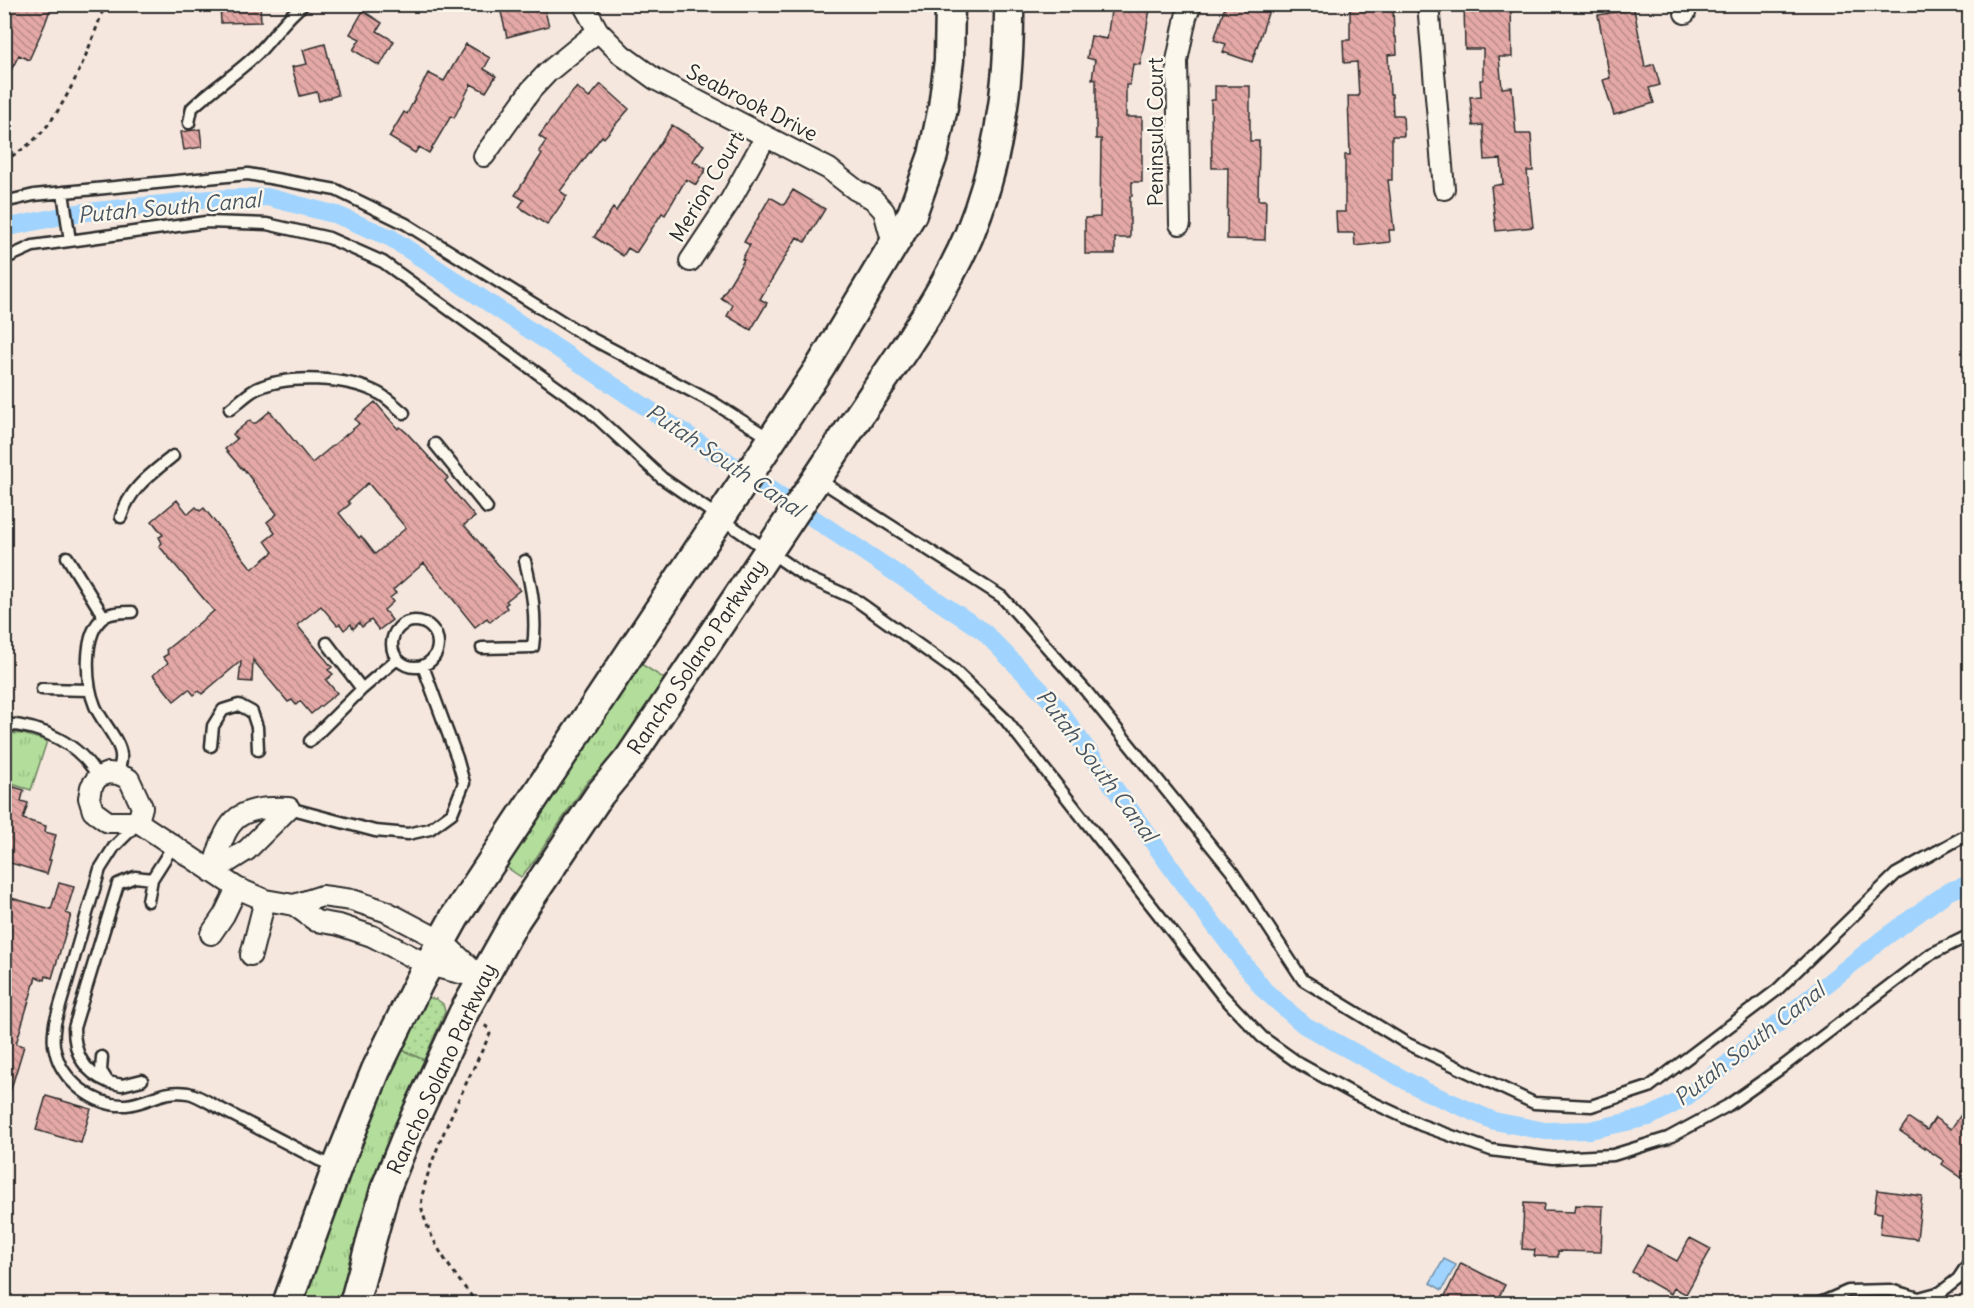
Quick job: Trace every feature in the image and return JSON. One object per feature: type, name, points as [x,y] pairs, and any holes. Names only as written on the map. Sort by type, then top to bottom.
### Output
[{"type":"street","name":"Seabrook Drive","points":[[582,4],[598,31],[622,55],[656,79],[765,138],[829,169],[856,190],[873,199],[884,211],[893,244]]},
{"type":"street","points":[[287,1304],[337,1167],[376,1070],[435,953],[506,837],[819,367],[912,214],[933,155],[943,107],[949,60],[950,4]]},
{"type":"street","name":"Rancho Solano Parkway","points":[[354,1304],[385,1190],[434,1074],[482,978],[516,919],[600,794],[629,759],[923,318],[969,235],[985,187],[998,135],[1007,82],[1009,4]]},
{"type":"street","name":"Peninsula Court","points":[[1180,224],[1178,61],[1186,17],[1191,4]]},
{"type":"street","points":[[1428,4],[1444,189]]},
{"type":"street","points":[[484,156],[531,90],[548,72],[598,31]]},
{"type":"street","name":"Merion Court","points":[[690,261],[730,201],[765,138]]},
{"type":"street","points":[[138,822],[141,807],[129,779],[108,773],[98,777],[91,787],[89,798],[93,811],[108,822],[138,822],[212,873],[237,888],[265,900],[294,905],[316,921],[339,925],[435,953],[482,978]]},
{"type":"street","points":[[212,873],[223,834],[242,813],[262,807],[289,808]]},
{"type":"street","points":[[212,873],[247,850],[289,808]]},
{"type":"street","points":[[211,934],[224,915],[237,888]]},
{"type":"street","points":[[294,905],[322,896],[352,900],[385,911],[435,953],[482,978]]},
{"type":"street","points":[[251,955],[265,900]]},
{"type":"lane","points":[[189,123],[192,108],[254,57],[290,15],[303,4]]},
{"type":"lane","points":[[4,202],[34,195],[64,195],[248,174],[336,190],[406,224],[579,332],[714,403],[767,447]]},
{"type":"lane","points":[[64,195],[70,237]]},
{"type":"lane","points":[[4,259],[33,246],[70,237],[206,222],[267,224],[329,238],[383,262],[590,411],[662,478],[723,510],[772,546],[806,578],[853,598],[954,670],[1005,719],[1221,994],[1262,1037],[1300,1065],[1356,1095],[1420,1125],[1491,1150],[1553,1158],[1613,1155],[1668,1138],[1727,1106],[1931,954],[1970,935]]},
{"type":"lane","points":[[230,409],[256,390],[287,381],[317,380],[349,383],[379,393],[404,413]]},
{"type":"lane","points":[[435,444],[487,508]]},
{"type":"lane","points":[[121,517],[125,502],[134,489],[173,456]]},
{"type":"lane","points":[[816,481],[1002,597],[1086,691],[1233,873],[1303,980],[1406,1043],[1534,1103],[1590,1106],[1649,1087],[1777,990],[1896,874],[1970,833]]},
{"type":"lane","points":[[67,557],[104,617]]},
{"type":"lane","points":[[482,648],[533,647],[533,592],[525,561]]},
{"type":"lane","points":[[118,774],[122,756],[117,743],[104,724],[90,690],[88,654],[93,632],[104,617],[132,612]]},
{"type":"lane","points":[[409,621],[424,622],[436,633],[438,649],[430,662],[423,666],[409,667],[397,659],[391,645],[396,630],[409,621]]},
{"type":"lane","points":[[327,643],[362,689]]},
{"type":"lane","points":[[310,741],[362,689],[397,659]]},
{"type":"lane","points":[[289,808],[375,831],[408,834],[430,829],[452,813],[464,783],[423,666]]},
{"type":"lane","points":[[42,689],[90,690]]},
{"type":"lane","points":[[211,746],[213,726],[223,710],[239,705],[252,712],[258,750]]},
{"type":"lane","points":[[4,724],[19,725],[51,734],[84,758],[98,777]]},
{"type":"lane","points":[[138,822],[114,846],[100,869],[55,1023],[54,1048],[57,1058],[73,1083],[85,1093],[111,1104],[137,1103],[162,1093],[189,1093],[337,1167]]},
{"type":"lane","points":[[148,901],[152,879],[172,846]]},
{"type":"lane","points":[[142,1080],[122,1085],[108,1082],[91,1073],[83,1064],[75,1046],[74,1028],[118,884],[135,877],[152,879]]},
{"type":"lane","points":[[102,1057],[101,1071],[108,1082]]},
{"type":"lane","points":[[1818,1304],[1848,1292],[1890,1290],[1919,1298],[1941,1292],[1958,1278],[1970,1261]]},
{"type":"path","points":[[4,161],[35,139],[56,114],[93,36],[105,4]]},
{"type":"path","points":[[478,1304],[463,1287],[434,1240],[422,1208],[423,1191],[446,1128],[490,1034],[487,1027],[481,1023]]},
{"type":"green space","points":[[635,660],[668,681],[614,758],[588,781],[521,877],[500,863]]},
{"type":"green space","points":[[4,733],[23,734],[47,741],[31,790],[5,782]]},
{"type":"green space","points":[[425,999],[436,999],[443,1004],[445,1012],[424,1060],[397,1047]]},
{"type":"green space","points":[[397,1048],[424,1060],[381,1157],[365,1201],[363,1233],[343,1303],[302,1304],[316,1254]]},
{"type":"water","points":[[1444,1259],[1456,1265],[1442,1290],[1430,1283]]},
{"type":"building","points":[[4,4],[52,4],[29,60],[19,55],[4,84]]},
{"type":"building","points":[[220,4],[260,4],[261,22],[221,23]]},
{"type":"building","points":[[499,4],[543,4],[549,26],[507,37]]},
{"type":"building","points":[[1112,4],[1151,4],[1140,65],[1133,64],[1130,85],[1126,85],[1126,117],[1142,117],[1142,182],[1132,182],[1130,238],[1115,238],[1115,254],[1085,254],[1085,218],[1100,217],[1101,139],[1096,139],[1096,80],[1092,79],[1095,60],[1087,58],[1091,36],[1107,39]]},
{"type":"building","points":[[1226,4],[1271,4],[1252,62],[1223,52],[1226,44],[1214,40]]},
{"type":"building","points":[[1350,4],[1393,4],[1397,54],[1388,55],[1390,94],[1392,94],[1393,115],[1403,115],[1404,136],[1392,136],[1392,180],[1388,180],[1394,230],[1389,230],[1390,242],[1355,246],[1354,233],[1337,233],[1336,212],[1345,212],[1345,155],[1350,155],[1348,96],[1359,96],[1357,62],[1344,63],[1343,40],[1350,40]]},
{"type":"building","points":[[1464,4],[1511,4],[1512,57],[1499,57],[1502,88],[1512,87],[1516,134],[1531,134],[1533,171],[1527,171],[1533,227],[1496,231],[1491,186],[1503,184],[1501,159],[1485,160],[1483,125],[1473,126],[1470,97],[1481,96],[1483,49],[1465,49]]},
{"type":"building","points":[[1634,9],[1645,67],[1654,64],[1660,85],[1649,88],[1654,103],[1614,115],[1603,80],[1610,78],[1598,15]]},
{"type":"building","points":[[363,11],[382,23],[377,31],[394,41],[380,66],[353,50],[360,39],[350,34]]},
{"type":"building","points":[[325,44],[338,95],[319,101],[317,92],[300,96],[292,67],[307,64],[303,50]]},
{"type":"building","points":[[466,44],[490,58],[484,69],[496,76],[486,92],[471,84],[454,118],[451,116],[429,153],[419,147],[415,153],[389,137],[404,112],[407,114],[428,73],[444,81]]},
{"type":"building","points":[[601,84],[629,109],[604,138],[602,136],[560,191],[567,196],[547,225],[519,207],[524,200],[515,195],[542,154],[539,151],[546,141],[539,136],[564,102],[577,87],[589,98]]},
{"type":"building","points":[[1215,86],[1250,86],[1250,141],[1259,141],[1258,200],[1266,200],[1265,240],[1227,239],[1228,168],[1212,168],[1211,100],[1215,100]]},
{"type":"building","points":[[672,125],[704,145],[693,161],[706,169],[696,185],[686,179],[665,215],[662,213],[636,253],[628,248],[623,256],[594,237],[613,208],[616,211]]},
{"type":"building","points":[[200,129],[202,147],[184,150],[181,132]]},
{"type":"building","points":[[793,190],[825,209],[805,242],[797,237],[760,299],[767,303],[751,330],[727,316],[733,305],[721,298],[744,260],[742,259],[750,245],[744,242],[770,197],[784,205]]},
{"type":"building","points":[[375,402],[398,429],[400,427],[407,433],[448,478],[445,481],[475,517],[464,525],[520,590],[506,601],[507,608],[490,622],[487,618],[475,627],[424,563],[393,590],[396,593],[390,598],[393,602],[384,610],[392,620],[379,630],[371,620],[362,627],[359,623],[353,629],[351,624],[344,630],[321,606],[297,625],[332,667],[328,670],[333,674],[326,680],[337,693],[311,714],[300,701],[296,705],[292,700],[288,702],[253,660],[252,682],[239,681],[241,661],[202,694],[199,691],[194,695],[189,689],[174,701],[153,675],[168,663],[163,657],[168,654],[166,650],[214,611],[159,546],[162,543],[159,537],[163,535],[152,521],[177,500],[188,514],[196,507],[200,511],[204,508],[252,569],[273,552],[265,541],[275,533],[267,522],[277,514],[243,468],[225,449],[237,439],[233,434],[250,420],[256,423],[270,411],[312,463],[359,424],[355,419]],"holes":[[[368,483],[406,528],[375,554],[339,513],[350,504],[348,501]]]},
{"type":"building","points":[[4,784],[24,790],[21,801],[28,803],[23,819],[46,826],[45,832],[56,835],[47,874],[4,861]]},
{"type":"building","points":[[59,883],[74,887],[66,913],[71,915],[52,978],[46,976],[45,980],[36,977],[16,1044],[24,1046],[8,1099],[4,1099],[4,896],[51,909]]},
{"type":"building","points":[[46,1096],[91,1109],[81,1143],[36,1130]]},
{"type":"building","points":[[1970,1102],[1970,1167],[1962,1178],[1942,1164],[1944,1161],[1900,1131],[1909,1118],[1927,1130],[1935,1118],[1951,1129]]},
{"type":"building","points":[[1877,1190],[1922,1196],[1917,1239],[1880,1234],[1882,1213],[1874,1212]]},
{"type":"building","points":[[1524,1203],[1544,1204],[1543,1211],[1574,1212],[1575,1205],[1603,1206],[1601,1252],[1558,1251],[1558,1257],[1534,1256],[1535,1250],[1522,1249]]},
{"type":"building","points":[[1690,1238],[1711,1249],[1686,1294],[1674,1288],[1671,1294],[1632,1272],[1647,1245],[1677,1261]]},
{"type":"building","points":[[1461,1263],[1505,1285],[1495,1304],[1441,1304]]},
{"type":"waterway","name":"Putah South Canal","points":[[4,228],[77,213],[210,199],[267,197],[337,215],[391,238],[983,631],[1056,706],[1183,884],[1264,990],[1304,1025],[1425,1091],[1494,1121],[1545,1131],[1590,1130],[1649,1117],[1685,1098],[1884,938],[1949,891],[1970,884]]}]
